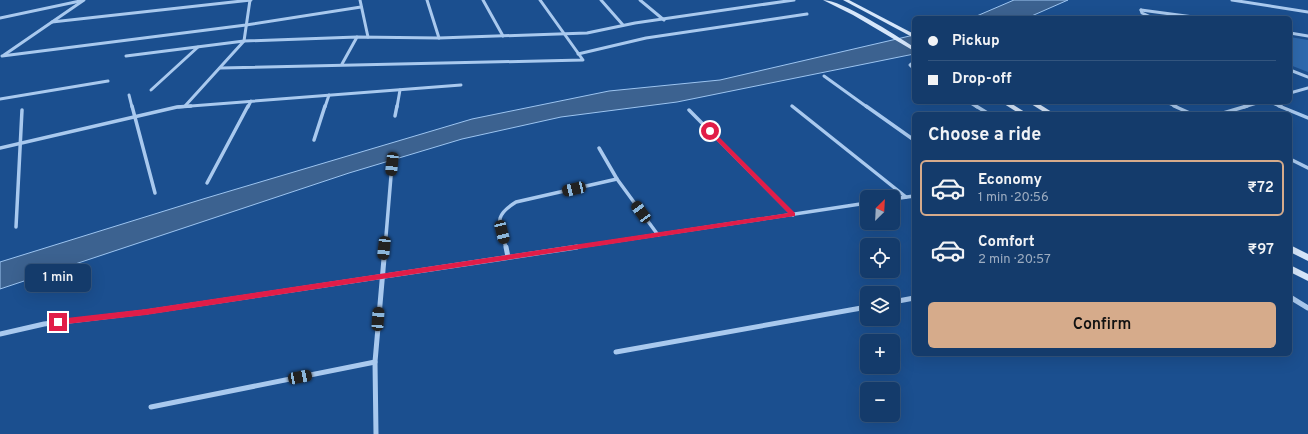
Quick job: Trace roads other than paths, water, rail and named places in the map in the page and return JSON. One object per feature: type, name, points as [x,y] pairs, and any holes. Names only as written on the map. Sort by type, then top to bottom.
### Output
[{"type":"street","points":[[1,57],[83,0]]},
{"type":"street","points":[[0,18],[83,0]]},
{"type":"street","points":[[52,22],[250,0],[244,41],[184,106]]},
{"type":"street","points":[[360,0],[368,37]]},
{"type":"street","points":[[427,0],[439,38]]},
{"type":"street","points":[[483,0],[503,36]]},
{"type":"street","points":[[220,68],[342,64],[578,62],[582,60],[566,35],[540,0]]},
{"type":"street","points":[[601,0],[623,25]]},
{"type":"street","points":[[640,0],[664,20]]},
{"type":"street","points":[[126,56],[244,41],[357,37],[439,38],[566,35],[602,31],[623,25],[794,0]]},
{"type":"street","points":[[825,0],[912,48]]},
{"type":"street","points":[[845,0],[912,35]]},
{"type":"street","points":[[1232,0],[1308,12]]},
{"type":"street","points":[[1,57],[361,7]]},
{"type":"street","points":[[1149,16],[1142,13],[1141,10],[1159,11],[1189,16]]},
{"type":"street","points":[[578,54],[646,38],[807,14]]},
{"type":"street","points":[[1292,33],[1308,36]]},
{"type":"street","points":[[342,64],[357,37]]},
{"type":"street","points":[[151,90],[198,47]]},
{"type":"street","points":[[1292,71],[1308,77]]},
{"type":"street","points":[[824,76],[912,139]]},
{"type":"street","points":[[0,99],[108,81]]},
{"type":"street","points":[[0,148],[184,106],[461,85]]},
{"type":"street","points":[[1292,92],[1308,88]]},
{"type":"street","points":[[395,116],[400,90]]},
{"type":"street","points":[[314,140],[329,95]]},
{"type":"street","points":[[129,96],[155,193]]},
{"type":"street","points":[[208,183],[250,101]]},
{"type":"street","points":[[972,104],[985,112]]},
{"type":"street","points":[[1008,104],[1022,112]]},
{"type":"street","points":[[1034,104],[1048,112]]},
{"type":"street","points":[[1170,104],[1188,112]]},
{"type":"street","points":[[1227,112],[1253,104]]},
{"type":"street","points":[[1275,104],[1308,118]]},
{"type":"street","points":[[792,106],[906,197]]},
{"type":"street","points":[[16,227],[22,110]]},
{"type":"street","points":[[689,110],[793,215]]},
{"type":"street","points":[[599,148],[617,179],[658,235]]},
{"type":"street","points":[[1292,160],[1308,168]]},
{"type":"street","points":[[376,434],[375,362],[381,276],[392,164]]},
{"type":"street","points":[[508,257],[499,219],[503,210],[516,202],[617,179]]},
{"type":"street","points":[[900,198],[912,196]]},
{"type":"street","points":[[0,334],[44,324],[146,312],[860,204]]},
{"type":"street","points":[[1292,249],[1308,258]]},
{"type":"street","points":[[1292,269],[1308,278]]},
{"type":"street","points":[[900,301],[912,298]]},
{"type":"street","points":[[1292,298],[1308,308]]},
{"type":"street","points":[[616,352],[860,308]]},
{"type":"street","points":[[151,406],[375,362]]}]
